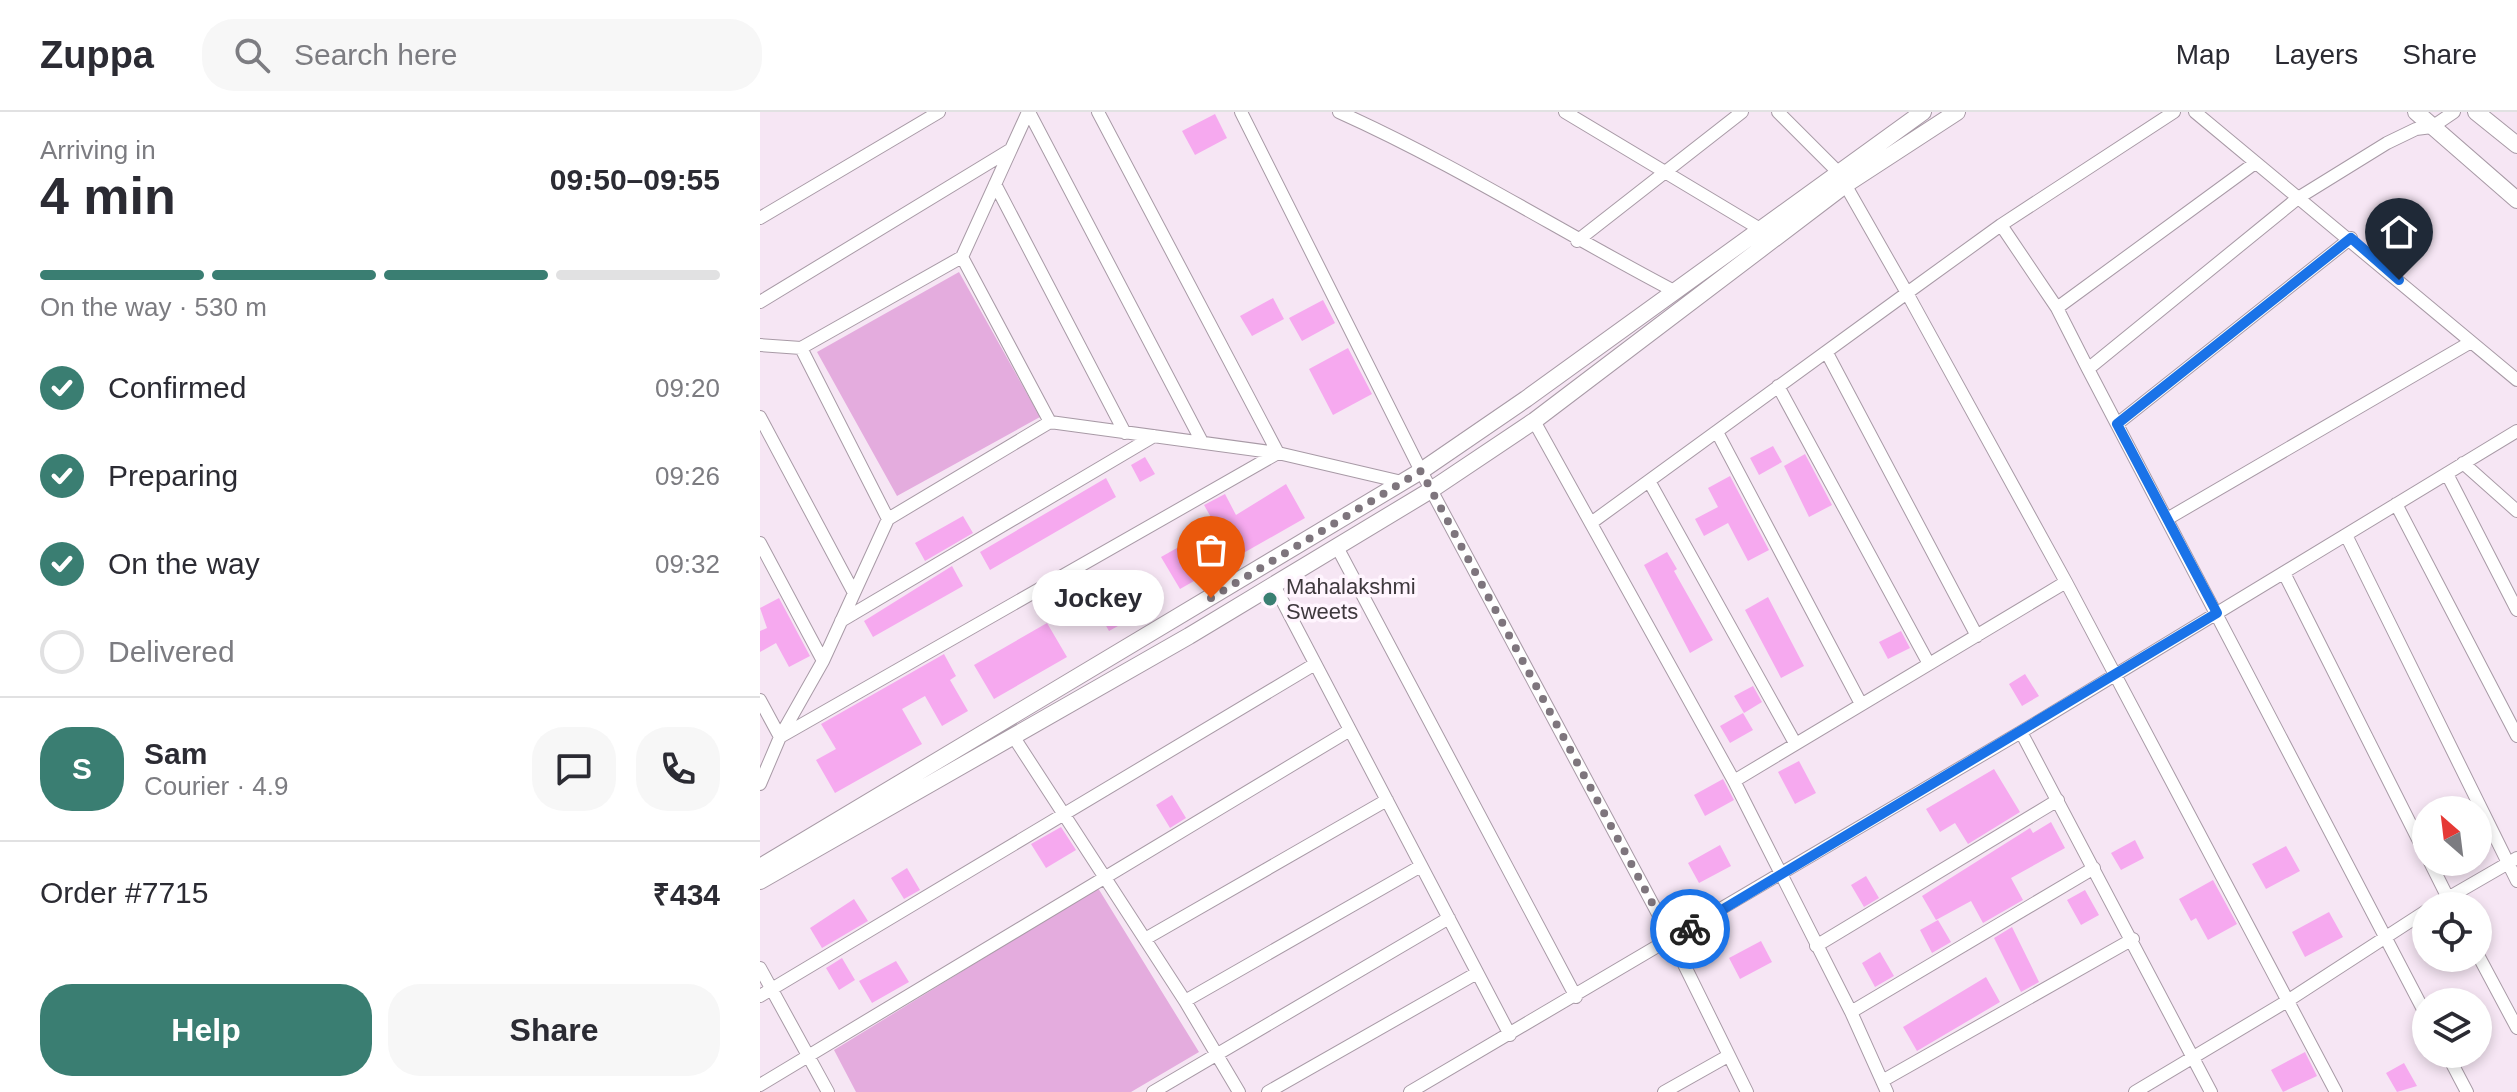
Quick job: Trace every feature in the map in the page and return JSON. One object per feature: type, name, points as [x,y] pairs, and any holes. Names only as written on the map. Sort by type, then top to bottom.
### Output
[{"type":"street","points":[[760,218],[939,112]]},
{"type":"street","points":[[760,345],[801,348],[962,257],[1028,112]]},
{"type":"street","points":[[1028,112],[1201,440]]},
{"type":"street","points":[[1098,112],[1278,453]]},
{"type":"street","points":[[1241,112],[1421,471],[1672,940],[1747,1092]]},
{"type":"street","points":[[1339,112],[1421,149],[1577,241],[1676,292]]},
{"type":"street","points":[[1565,112],[1760,229]]},
{"type":"street","points":[[1577,241],[1742,112]]},
{"type":"street","points":[[1778,112],[1842,178],[2066,582],[2113,676],[2336,1092]]},
{"type":"street","points":[[760,881],[1274,585],[1431,490],[1534,421],[1923,112]]},
{"type":"street","points":[[760,867],[1421,471],[1676,292],[1760,229],[1957,112]]},
{"type":"street","points":[[1591,523],[2001,225],[2174,112]]},
{"type":"street","points":[[2195,112],[2351,238],[2517,380]]},
{"type":"street","points":[[2416,112],[2517,200]]},
{"type":"street","points":[[2088,369],[2298,198],[2387,143],[2408,132],[2432,127],[2454,112]]},
{"type":"street","points":[[2476,112],[2517,145]]},
{"type":"street","points":[[760,302],[1010,150]]},
{"type":"street","points":[[2057,308],[2255,163]]},
{"type":"street","points":[[995,184],[1125,433]]},
{"type":"street","points":[[2001,225],[2057,308],[2412,988]]},
{"type":"street","points":[[2117,424],[2351,238]]},
{"type":"street","points":[[962,257],[1050,422]]},
{"type":"street","points":[[2167,519],[2471,342]]},
{"type":"street","points":[[801,348],[888,519]]},
{"type":"street","points":[[1827,353],[1977,636]]},
{"type":"street","points":[[1778,386],[1929,664]]},
{"type":"street","points":[[760,417],[854,593]]},
{"type":"street","points":[[1534,421],[1734,781],[1851,1012],[1884,1086],[2133,939]]},
{"type":"street","points":[[760,784],[780,737],[823,661],[888,519],[1050,422],[1201,440],[1278,453],[1402,482]]},
{"type":"street","points":[[1410,1092],[1576,997],[2021,732],[2517,431]]},
{"type":"street","points":[[1717,432],[1861,704]]},
{"type":"street","points":[[841,621],[1154,436]]},
{"type":"street","points":[[780,737],[1278,453]]},
{"type":"street","points":[[2463,463],[2517,511]]},
{"type":"street","points":[[2447,474],[2517,610]]},
{"type":"street","points":[[1649,481],[1795,743]]},
{"type":"street","points":[[2396,504],[2517,736]]},
{"type":"street","points":[[2346,535],[2512,860],[2517,881]]},
{"type":"street","points":[[760,543],[823,661]]},
{"type":"street","points":[[1337,547],[1576,997]]},
{"type":"street","points":[[2284,573],[2412,827]]},
{"type":"street","points":[[1734,781],[2066,582]]},
{"type":"street","points":[[1274,585],[1510,1035]]},
{"type":"street","points":[[760,996],[1315,664]]},
{"type":"street","points":[[760,700],[780,737]]},
{"type":"street","points":[[760,1085],[1350,730]]},
{"type":"street","points":[[2021,732],[2133,939],[2211,1092]]},
{"type":"street","points":[[1013,736],[1185,1001],[1239,1092]]},
{"type":"street","points":[[1145,939],[1387,800]]},
{"type":"street","points":[[1816,946],[2058,800]]},
{"type":"street","points":[[2465,892],[2512,860]]},
{"type":"street","points":[[1185,1001],[1421,866]]},
{"type":"street","points":[[1851,1012],[2094,868]]},
{"type":"street","points":[[1153,1092],[1449,918]]},
{"type":"street","points":[[2135,1092],[2289,1000],[2412,920]]},
{"type":"street","points":[[760,968],[828,1092]]},
{"type":"street","points":[[2487,972],[2517,1028]]},
{"type":"street","points":[[1268,1092],[1477,973]]},
{"type":"street","points":[[1664,1092],[1728,1056]]},
{"type":"street","points":[[2454,1068],[2467,1092]]},
{"type":"shaded area","points":[[959,272],[1040,417],[897,496],[817,352]]},
{"type":"shaded area","points":[[1098,888],[1199,1052],[1131,1092],[856,1092],[834,1050]]},
{"type":"building","points":[[1215,114],[1227,138],[1195,155],[1182,131]]},
{"type":"building","points":[[1273,298],[1284,319],[1252,336],[1240,316]]},
{"type":"building","points":[[1323,300],[1335,323],[1302,341],[1289,318]]},
{"type":"building","points":[[1348,348],[1372,394],[1333,415],[1309,369]]},
{"type":"building","points":[[1773,446],[1782,462],[1759,475],[1750,458]]},
{"type":"building","points":[[1805,454],[1832,505],[1809,517],[1784,466]]},
{"type":"building","points":[[1145,457],[1155,474],[1140,482],[1131,465]]},
{"type":"building","points":[[1730,476],[1769,550],[1748,561],[1728,523],[1704,536],[1695,519],[1718,507],[1708,488]]},
{"type":"building","points":[[1106,478],[1116,497],[990,570],[980,552]]},
{"type":"building","points":[[1286,484],[1305,518],[1180,589],[1161,557],[1216,526],[1204,505],[1225,494],[1236,515]]},
{"type":"building","points":[[963,516],[973,533],[925,561],[915,543]]},
{"type":"building","points":[[1667,552],[1677,569],[1674,571],[1713,640],[1690,653],[1644,565]]},
{"type":"building","points":[[952,566],[963,586],[873,637],[864,621]]},
{"type":"building","points":[[1117,584],[1136,616],[1109,631],[1091,599]]},
{"type":"building","points":[[1768,597],[1804,666],[1781,678],[1745,610]]},
{"type":"building","points":[[779,598],[810,656],[789,667],[776,643],[760,652],[760,631],[767,628],[760,608]]},
{"type":"building","points":[[1047,623],[1067,657],[994,699],[974,665]]},
{"type":"building","points":[[1901,631],[1910,648],[1888,659],[1879,642]]},
{"type":"building","points":[[944,654],[956,676],[950,680],[968,711],[942,726],[925,696],[902,709],[922,744],[835,793],[816,760],[836,749],[821,724]]},
{"type":"building","points":[[2025,674],[2039,696],[2022,706],[2009,684]]},
{"type":"building","points":[[1753,686],[1762,702],[1744,713],[1734,696]]},
{"type":"building","points":[[1743,713],[1753,730],[1730,743],[1720,726]]},
{"type":"building","points":[[1799,761],[1816,793],[1795,804],[1778,772]]},
{"type":"building","points":[[1994,769],[2020,812],[1968,844],[1955,823],[1940,832],[1926,809]]},
{"type":"building","points":[[1723,779],[1734,800],[1705,816],[1694,795]]},
{"type":"building","points":[[1172,795],[1186,818],[1170,828],[1156,805]]},
{"type":"building","points":[[2051,822],[2065,848],[2011,878],[2023,900],[1983,923],[1971,901],[1936,920],[1922,896],[2030,828],[2033,833]]},
{"type":"building","points":[[1061,827],[1076,850],[1046,868],[1031,844]]},
{"type":"building","points":[[2135,840],[2144,858],[2121,870],[2111,853]]},
{"type":"building","points":[[1720,845],[1731,866],[1699,883],[1688,863]]},
{"type":"building","points":[[2286,846],[2300,871],[2266,889],[2252,864]]},
{"type":"building","points":[[907,868],[920,890],[904,899],[891,878]]},
{"type":"building","points":[[1866,876],[1879,898],[1864,907],[1851,885]]},
{"type":"building","points":[[2213,880],[2237,924],[2208,940],[2196,918],[2191,921],[2179,899]]},
{"type":"building","points":[[2085,890],[2099,915],[2081,925],[2067,900]]},
{"type":"building","points":[[854,899],[868,921],[822,948],[810,928]]},
{"type":"building","points":[[2329,912],[2343,937],[2305,957],[2292,932]]},
{"type":"building","points":[[1938,920],[1951,942],[1932,953],[1920,930]]},
{"type":"building","points":[[2012,927],[2039,982],[2021,992],[1994,938]]},
{"type":"building","points":[[1761,941],[1772,962],[1740,979],[1729,958]]},
{"type":"building","points":[[1880,952],[1894,976],[1875,987],[1862,963]]},
{"type":"building","points":[[842,958],[855,980],[839,990],[826,968]]},
{"type":"building","points":[[896,961],[909,982],[872,1003],[859,981]]},
{"type":"building","points":[[1986,977],[2000,1002],[1917,1051],[1903,1027]]},
{"type":"building","points":[[2305,1052],[2317,1076],[2283,1092],[2271,1070]]},
{"type":"building","points":[[2404,1063],[2417,1086],[2397,1092],[2386,1073]]},
{"type":"way so far","points":[[1211,598],[1421,471],[1672,940],[1690,929]]},
{"type":"place","name":"Jockey","points":[[1211,598]]},
{"type":"place","name":"Mahalakshmi Sweets","points":[[1270,599]]},
{"type":"route","points":[[1690,929],[2217,613],[2117,424],[2351,238],[2399,280]]}]
